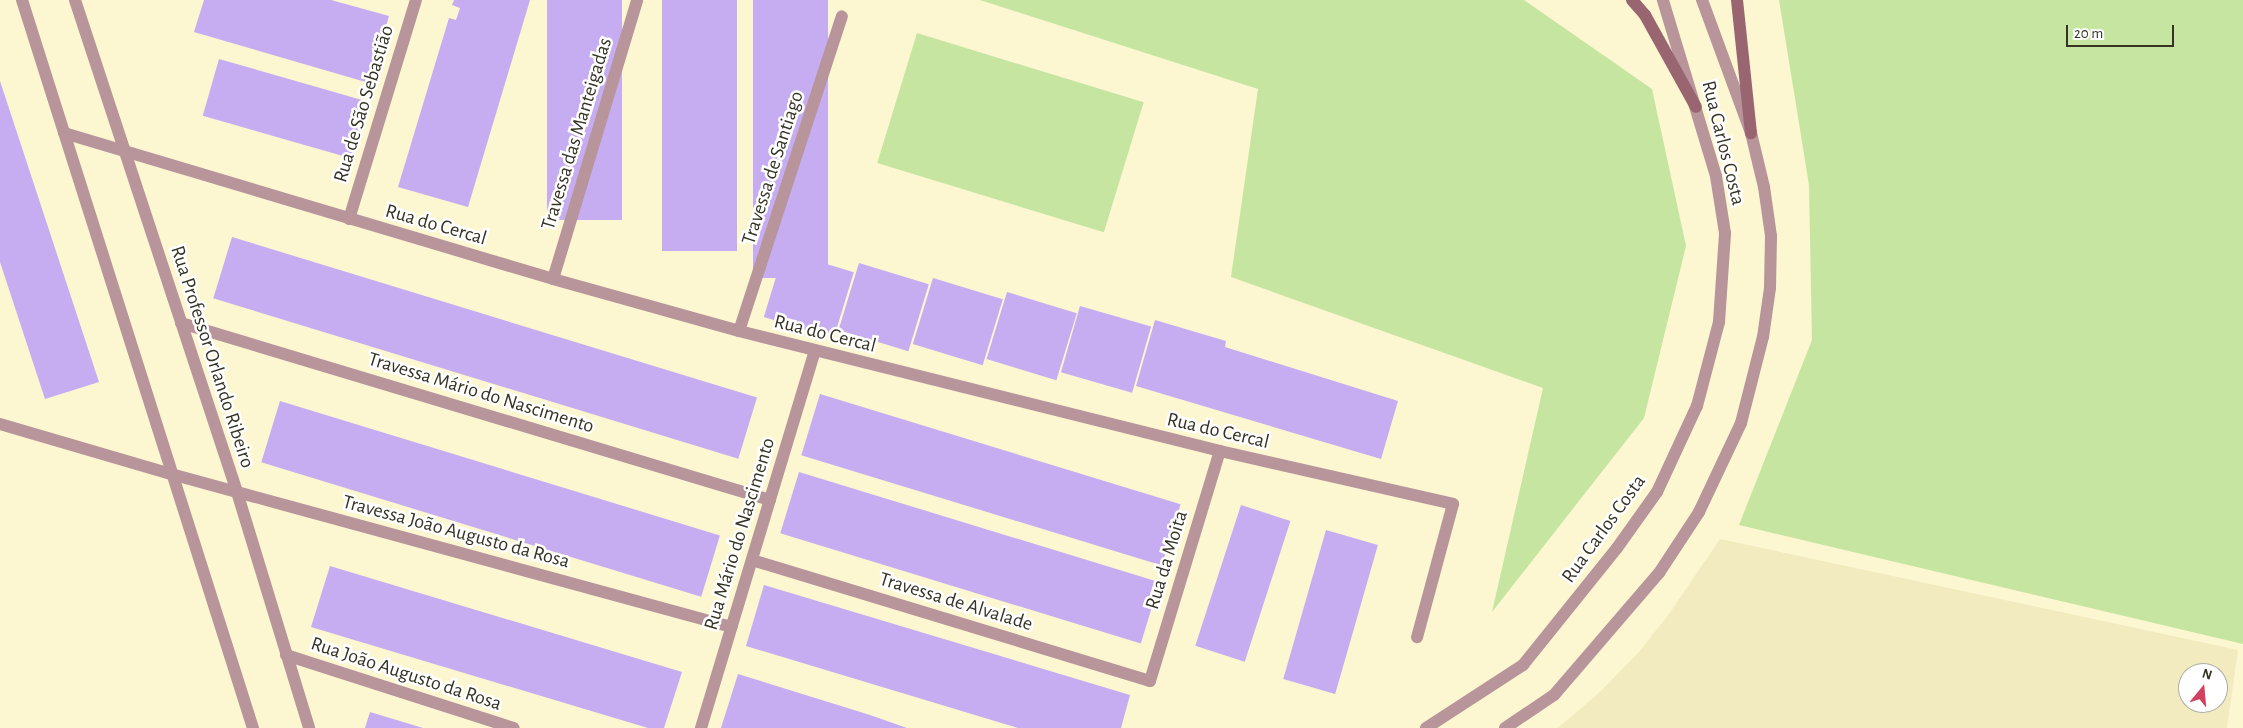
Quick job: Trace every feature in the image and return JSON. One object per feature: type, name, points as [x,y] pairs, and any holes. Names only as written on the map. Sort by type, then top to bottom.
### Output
[{"type":"main road","points":[[1632,0],[1645,15],[1696,107]]},
{"type":"main road","points":[[1737,0],[1751,133]]},
{"type":"street","points":[[22,0],[253,728]]},
{"type":"street","name":"Rua Professor Orlando Ribeiro","points":[[75,0],[122,150],[237,492],[309,728]]},
{"type":"street","name":"Rua de São Sebastião","points":[[350,219],[416,0]]},
{"type":"street","name":"Travessa das Manteigadas","points":[[553,279],[637,0]]},
{"type":"street","name":"Rua Carlos Costa","points":[[1426,728],[1523,665],[1617,548],[1657,492],[1696,406],[1719,322],[1725,233],[1716,176],[1663,0]]},
{"type":"street","name":"Rua Carlos Costa","points":[[1505,728],[1554,695],[1659,574],[1700,512],[1741,423],[1763,338],[1770,288],[1771,236],[1764,187],[1751,133],[1702,0]]},
{"type":"street","name":"Travessa de Santiago","points":[[739,331],[842,16]]},
{"type":"street","name":"Rua do Cercal","points":[[64,132],[553,279],[739,331],[1220,451],[1453,504],[1417,637]]},
{"type":"street","name":"Travessa Mário do Nascimento","points":[[181,323],[770,500]]},
{"type":"street","name":"Rua Mário do Nascimento","points":[[701,728],[815,351]]},
{"type":"street","name":"Travessa João Augusto da Rosa","points":[[0,424],[171,474],[732,627]]},
{"type":"street","name":"Rua da Moita","points":[[1150,681],[1220,451]]},
{"type":"street","name":"Travessa de Alvalade","points":[[752,560],[1150,681]]},
{"type":"street","name":"Rua João Augusto da Rosa","points":[[286,656],[514,728]]},
{"type":"shaded area","points":[[1720,539],[2238,650],[2227,728],[1558,728],[1600,692],[1639,652],[1669,614]]},
{"type":"green space","points":[[980,0],[1524,0],[1652,89],[1686,246],[1644,418],[1492,612],[1543,388],[1231,277],[1258,89]]},
{"type":"green space","points":[[1779,0],[2243,0],[2243,644],[1739,525],[1812,340],[1809,185]]},
{"type":"green space","points":[[917,33],[1144,102],[1104,232],[877,163]]},
{"type":"building","points":[[204,0],[331,0],[389,16],[369,83],[194,32]]},
{"type":"building","points":[[454,0],[530,0],[468,207],[398,187],[449,18],[456,20],[460,8],[452,5]]},
{"type":"building","points":[[547,0],[622,0],[622,220],[547,220]]},
{"type":"building","points":[[662,0],[737,0],[737,251],[662,251]]},
{"type":"building","points":[[753,0],[828,0],[828,278],[753,278]]},
{"type":"building","points":[[219,59],[368,102],[352,158],[203,116]]},
{"type":"building","points":[[0,81],[99,382],[45,399],[0,262]]},
{"type":"building","points":[[232,237],[757,398],[738,459],[213,298]]},
{"type":"building","points":[[784,251],[854,272],[834,338],[764,317]]},
{"type":"building","points":[[859,263],[929,284],[908,351],[839,330]]},
{"type":"building","points":[[933,278],[1003,299],[983,365],[913,344]]},
{"type":"building","points":[[1007,292],[1077,313],[1056,380],[987,359]]},
{"type":"building","points":[[1080,306],[1151,326],[1132,393],[1061,372]]},
{"type":"building","points":[[1155,320],[1226,341],[1225,347],[1398,401],[1381,459],[1136,386]]},
{"type":"building","points":[[820,394],[1181,504],[1162,565],[801,455]]},
{"type":"building","points":[[280,401],[720,535],[701,597],[261,462]]},
{"type":"building","points":[[799,472],[1160,582],[1141,643],[780,533]]},
{"type":"building","points":[[1241,505],[1290,521],[1245,662],[1195,646]]},
{"type":"building","points":[[1326,530],[1378,545],[1335,694],[1283,679]]},
{"type":"building","points":[[330,566],[682,672],[664,728],[648,728],[311,627]]},
{"type":"building","points":[[764,585],[1130,695],[1121,728],[1018,728],[746,646]]},
{"type":"building","points":[[738,674],[870,715],[907,728],[721,728]]},
{"type":"building","points":[[370,712],[423,728],[365,728]]}]
